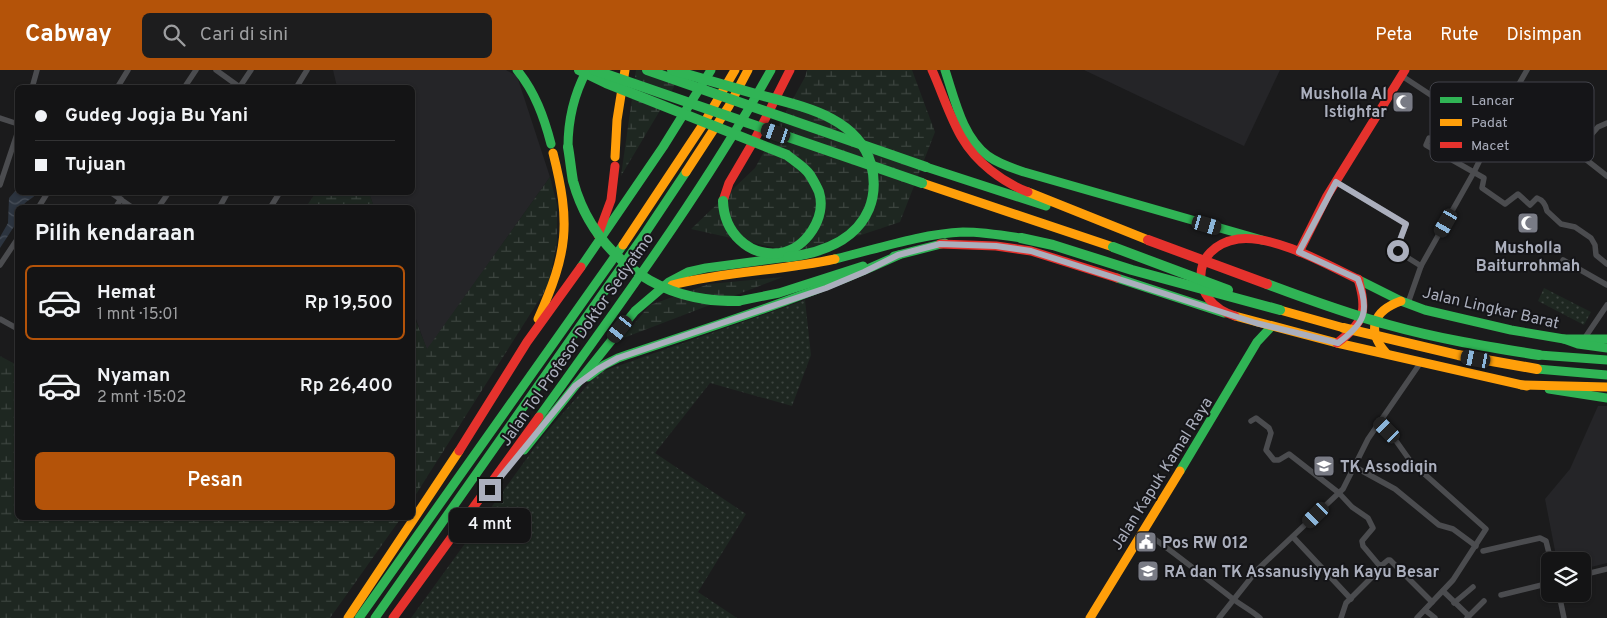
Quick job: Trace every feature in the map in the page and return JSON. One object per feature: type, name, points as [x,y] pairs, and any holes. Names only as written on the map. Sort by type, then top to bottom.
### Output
[{"type":"main road","points":[[517,70],[538,100],[564,194],[566,221],[565,240],[556,278],[527,342]]},
{"type":"main road","points":[[580,70],[606,83],[786,155],[802,165],[814,178],[820,194],[822,205],[818,222],[806,239],[786,251],[768,253],[751,248],[733,234],[725,220],[723,201],[729,183],[756,137],[790,70]]},
{"type":"main road","points":[[587,70],[574,103],[569,125],[568,147],[573,181],[585,214],[597,234],[617,257],[643,277],[672,292],[705,300],[740,301],[757,299],[898,255],[954,240],[1010,236]]},
{"type":"main road","points":[[594,70],[922,183],[1113,246],[1280,310]]},
{"type":"main road","points":[[592,250],[611,200],[619,104],[625,70]]},
{"type":"main road","points":[[647,70],[926,167],[1118,229]]},
{"type":"main road","points":[[466,520],[635,311],[674,279],[695,270],[721,265],[788,258],[828,249],[847,238],[861,223],[869,209],[874,192],[873,169],[866,151],[852,132],[838,122],[825,115],[788,103],[672,70]]},
{"type":"main road","name":"Jalan Tol Profesor Doktor Sedyatmo","points":[[415,519],[527,342],[663,147],[711,70]]},
{"type":"main road","name":"Jalan Tol Profesor Doktor Sedyatmo","points":[[359,618],[638,224],[704,123],[735,70]]},
{"type":"main road","name":"Jalan Tol Profesor Doktor Sedyatmo","points":[[375,618],[646,232],[729,106],[748,70]]},
{"type":"main road","name":"Jalan Tol Profesor Doktor Sedyatmo","points":[[393,618],[466,520],[706,180],[738,129],[771,70]]},
{"type":"main road","points":[[932,70],[962,138],[978,159],[1011,184],[1118,229],[1298,296],[1368,319],[1449,339],[1539,355],[1607,360]]},
{"type":"main road","points":[[940,70],[962,138]]},
{"type":"main road","points":[[945,70],[966,130],[979,147],[996,161],[1024,172],[1262,240]]},
{"type":"main road","points":[[1299,252],[1336,182],[1404,73]]},
{"type":"main road","points":[[660,290],[692,280],[822,262],[892,244],[953,232],[980,232],[1053,245],[1141,272],[1366,335],[1494,363],[1607,375]]},
{"type":"main road","points":[[1224,313],[1208,299],[1201,284],[1202,268],[1206,257],[1218,246],[1229,241],[1245,238],[1262,240]]},
{"type":"main road","name":"Jalan Lingkar Barat","points":[[1262,240],[1299,252],[1425,310],[1502,328],[1564,339],[1607,339]]},
{"type":"main road","points":[[940,244],[996,246],[1031,251],[1271,327],[1520,385],[1607,398]]},
{"type":"main road","points":[[575,386],[598,369],[618,358],[826,288],[898,255]]},
{"type":"main road","points":[[1338,343],[1359,326],[1364,306],[1363,292],[1358,279]]},
{"type":"main road","points":[[1386,353],[1377,343],[1373,331],[1375,323],[1378,316],[1387,306],[1405,302]]},
{"type":"main road","points":[[1256,323],[1257,342]]},
{"type":"main road","name":"Jalan Kapuk Kamal Raya","points":[[1090,618],[1257,342],[1271,327]]},
{"type":"main road","points":[[1564,339],[1578,344],[1607,348]]},
{"type":"main road","points":[[1520,385],[1607,387]]},
{"type":"main road","name":"Jalan Tol Profesor Doktor Sedyatmo","points":[[348,618],[414,520]]},
{"type":"street","points":[[33,85],[38,70]]},
{"type":"street","points":[[119,85],[128,70]]},
{"type":"street","points":[[186,85],[196,70]]},
{"type":"street","points":[[216,70],[237,85]]},
{"type":"street","points":[[241,85],[251,70]]},
{"type":"street","points":[[298,85],[307,70]]},
{"type":"street","points":[[1520,82],[1527,70]]},
{"type":"street","points":[[1404,73],[1430,93]]},
{"type":"street","points":[[0,118],[15,123]]},
{"type":"street","points":[[1594,132],[1598,127],[1607,123]]},
{"type":"street","points":[[1429,138],[1426,146],[1430,148]]},
{"type":"street","points":[[0,186],[15,140]]},
{"type":"street","points":[[1456,162],[1484,178],[1482,188],[1505,204],[1518,194],[1530,205],[1537,198],[1540,199],[1546,206],[1547,211],[1561,224],[1575,227],[1591,238],[1595,245],[1596,254],[1607,264]]},
{"type":"street","points":[[1405,302],[1421,266],[1479,162]]},
{"type":"street","points":[[1589,162],[1607,176]]},
{"type":"street","points":[[1336,182],[1406,224],[1397,248],[1398,251],[1421,266]]},
{"type":"street","points":[[114,195],[128,205]]},
{"type":"street","points":[[160,205],[167,195]]},
{"type":"street","points":[[117,205],[121,200]]},
{"type":"street","points":[[0,265],[15,242]]},
{"type":"street","points":[[1563,260],[1607,285]]},
{"type":"street","points":[[1584,339],[1607,304]]},
{"type":"street","points":[[0,319],[15,327]]},
{"type":"street","points":[[1219,618],[1258,570],[1344,489],[1368,439],[1421,362]]},
{"type":"street","points":[[1251,421],[1256,418],[1272,432],[1266,450],[1274,460],[1279,460],[1289,454],[1339,493],[1352,507],[1368,518],[1372,523],[1373,530],[1362,542],[1375,562],[1380,565]]},
{"type":"street","points":[[1379,423],[1394,438],[1411,462],[1486,527],[1486,531],[1453,580],[1417,618]]},
{"type":"street","points":[[1355,467],[1395,489],[1439,525],[1453,529],[1474,549]]},
{"type":"street","points":[[1143,531],[1177,554],[1233,600],[1260,618]]},
{"type":"street","points":[[1293,537],[1351,599]]},
{"type":"street","points":[[1483,551],[1540,538],[1546,541],[1549,552]]},
{"type":"street","points":[[1341,618],[1345,605],[1378,571],[1380,565],[1388,560],[1432,602]]},
{"type":"street","points":[[1591,573],[1606,570],[1607,578]]},
{"type":"street","points":[[1501,596],[1541,585]]},
{"type":"street","points":[[1454,603],[1473,587]]},
{"type":"street","points":[[1443,591],[1468,617],[1484,601]]},
{"type":"street","points":[[1561,602],[1564,618]]},
{"type":"street","points":[[1425,610],[1435,618]]},
{"type":"shaded area","points":[[333,70],[506,70],[517,76],[550,177],[427,350],[415,317],[415,205],[373,205],[370,195],[415,195],[415,85],[337,85]]},
{"type":"shaded area","points":[[1084,70],[1280,70],[1244,146]]},
{"type":"shaded area","points":[[1598,406],[1607,406],[1607,563],[1591,567],[1591,552],[1555,552],[1545,499],[1570,469]]},
{"type":"green space","points":[[636,70],[684,70],[621,176]]},
{"type":"green space","points":[[807,70],[912,70],[935,132],[900,222],[804,254],[691,229],[755,168],[805,77]]},
{"type":"green space","points":[[550,177],[557,205],[557,243],[548,286],[415,496],[415,319],[427,349]]},
{"type":"green space","points":[[314,195],[370,195],[373,205],[307,205]]},
{"type":"green space","points":[[783,277],[621,339],[650,305],[709,284]]},
{"type":"green space","points":[[1544,288],[1591,312],[1584,325],[1538,301]]},
{"type":"green space","points":[[805,300],[811,355],[792,406],[710,383],[655,453],[746,514],[698,592],[737,618],[411,618],[543,436],[598,373]]},
{"type":"green space","points":[[0,356],[15,364],[15,520],[400,520],[330,618],[0,618]]},
{"type":"water","points":[[15,191],[15,195],[36,195],[24,205],[15,205],[15,225],[0,248],[0,237],[8,223],[9,198]]},
{"type":"traffic: fast","points":[[517,70],[529,87],[538,105],[551,144]]},
{"type":"traffic: fast","points":[[579,70],[606,83],[787,155],[808,172],[819,192],[821,202],[817,221],[806,239],[789,250],[780,253],[768,253],[748,246],[733,232],[724,212],[723,201]]},
{"type":"traffic: fast","points":[[568,147],[573,107],[587,70]]},
{"type":"traffic: fast","points":[[594,70],[922,183]]},
{"type":"traffic: fast","points":[[647,70],[926,167]]},
{"type":"traffic: fast","points":[[672,70],[790,103],[824,115],[840,123],[864,147],[871,164],[874,187],[871,203],[863,220],[855,230],[836,244],[813,252],[788,257]]},
{"type":"traffic: fast","points":[[581,267],[663,147],[711,70]]},
{"type":"traffic: fast","points":[[539,417],[689,204],[771,70]]},
{"type":"traffic: fast","points":[[945,70],[960,117],[972,138],[988,156],[1006,166],[1262,240]]},
{"type":"traffic: fast","points":[[568,147],[573,181],[581,204],[605,243],[621,260],[640,274],[682,294],[709,300],[739,301]]},
{"type":"traffic: fast","points":[[926,167],[1046,206]]},
{"type":"traffic: fast","points":[[375,618],[646,232],[686,172]]},
{"type":"traffic: fast","points":[[835,259],[947,233],[978,233],[1021,238]]},
{"type":"traffic: fast","points":[[1021,238],[1053,245],[1132,270],[1280,310]]},
{"type":"traffic: fast","points":[[894,256],[945,243]]},
{"type":"traffic: fast","points":[[359,618],[623,245]]},
{"type":"traffic: fast","points":[[1113,247],[1228,290]]},
{"type":"traffic: fast","points":[[588,377],[604,365],[618,358],[795,298],[899,255]]},
{"type":"traffic: fast","points":[[524,450],[635,311],[669,282],[688,272],[706,268],[788,257]]},
{"type":"traffic: fast","points":[[739,301],[779,293],[863,266]]},
{"type":"traffic: fast","points":[[1117,278],[1224,313]]},
{"type":"traffic: fast","points":[[1359,280],[1401,301],[1425,310],[1511,330],[1564,339],[1607,339]]},
{"type":"traffic: fast","points":[[1267,284],[1312,301],[1408,330],[1539,355]]},
{"type":"traffic: fast","points":[[1180,471],[1257,342],[1271,327]]},
{"type":"traffic: fast","points":[[1564,339],[1578,344],[1607,348]]},
{"type":"traffic: fast","points":[[1539,355],[1607,360]]},
{"type":"traffic: fast","points":[[1537,369],[1607,375]]},
{"type":"traffic: fast","points":[[1549,389],[1607,398]]},
{"type":"traffic: slow","points":[[615,157],[617,120],[625,70]]},
{"type":"traffic: slow","points":[[623,245],[704,123],[735,70]]},
{"type":"traffic: slow","points":[[686,172],[729,106],[748,70]]},
{"type":"traffic: slow","points":[[538,319],[556,275],[564,238],[562,199],[553,153]]},
{"type":"traffic: slow","points":[[922,183],[1113,247]]},
{"type":"traffic: slow","points":[[1028,192],[1148,240]]},
{"type":"traffic: slow","points":[[672,285],[692,280],[835,259]]},
{"type":"traffic: slow","points":[[1386,353],[1376,337],[1375,322],[1384,310],[1401,301]]},
{"type":"traffic: slow","points":[[1280,310],[1344,328]]},
{"type":"traffic: slow","points":[[1235,316],[1337,343],[1527,386]]},
{"type":"traffic: slow","points":[[1344,328],[1458,355],[1537,369]]},
{"type":"traffic: slow","points":[[1521,385],[1607,387]]},
{"type":"traffic: slow","points":[[415,517],[459,451]]},
{"type":"traffic: slow","points":[[1090,618],[1180,471]]},
{"type":"traffic: slow","points":[[348,618],[413,520]]},
{"type":"traffic: jam","points":[[723,201],[729,183],[756,137],[790,70]]},
{"type":"traffic: jam","points":[[932,70],[954,122],[968,147],[982,163],[999,177],[1028,192]]},
{"type":"traffic: jam","points":[[1299,252],[1327,196],[1405,70]]},
{"type":"traffic: jam","points":[[598,235],[611,200],[615,166]]},
{"type":"traffic: jam","points":[[1235,316],[1220,309],[1209,299],[1203,288],[1201,275],[1203,263],[1210,252],[1222,244],[1238,239],[1267,241],[1283,246],[1316,259],[1359,280]]},
{"type":"traffic: jam","points":[[1148,240],[1267,284]]},
{"type":"traffic: jam","points":[[940,244],[996,246],[1031,251],[1117,278]]},
{"type":"traffic: jam","points":[[459,451],[527,342],[581,267]]},
{"type":"traffic: jam","points":[[1337,343],[1353,329],[1361,316],[1363,300],[1358,279]]},
{"type":"traffic: jam","points":[[393,618],[539,417]]},
{"type":"place","name":"Musholla Al Istighfar","points":[[1403,102]]},
{"type":"place","name":"Musholla Baiturrohmah","points":[[1528,223]]},
{"type":"place","name":"TK Assodiqin","points":[[1324,466]]},
{"type":"place","name":"Pos RW 012","points":[[1146,542]]},
{"type":"place","name":"RA dan TK Assanusiyyah Kayu Besar","points":[[1148,571]]},
{"type":"route","points":[[490,490],[575,386],[604,365],[618,358],[826,288],[898,255],[926,247],[940,244],[982,245],[1031,251],[1256,323],[1338,343],[1359,326],[1364,306],[1363,292],[1358,279],[1299,252],[1336,182],[1406,224],[1397,248],[1398,251]]}]
